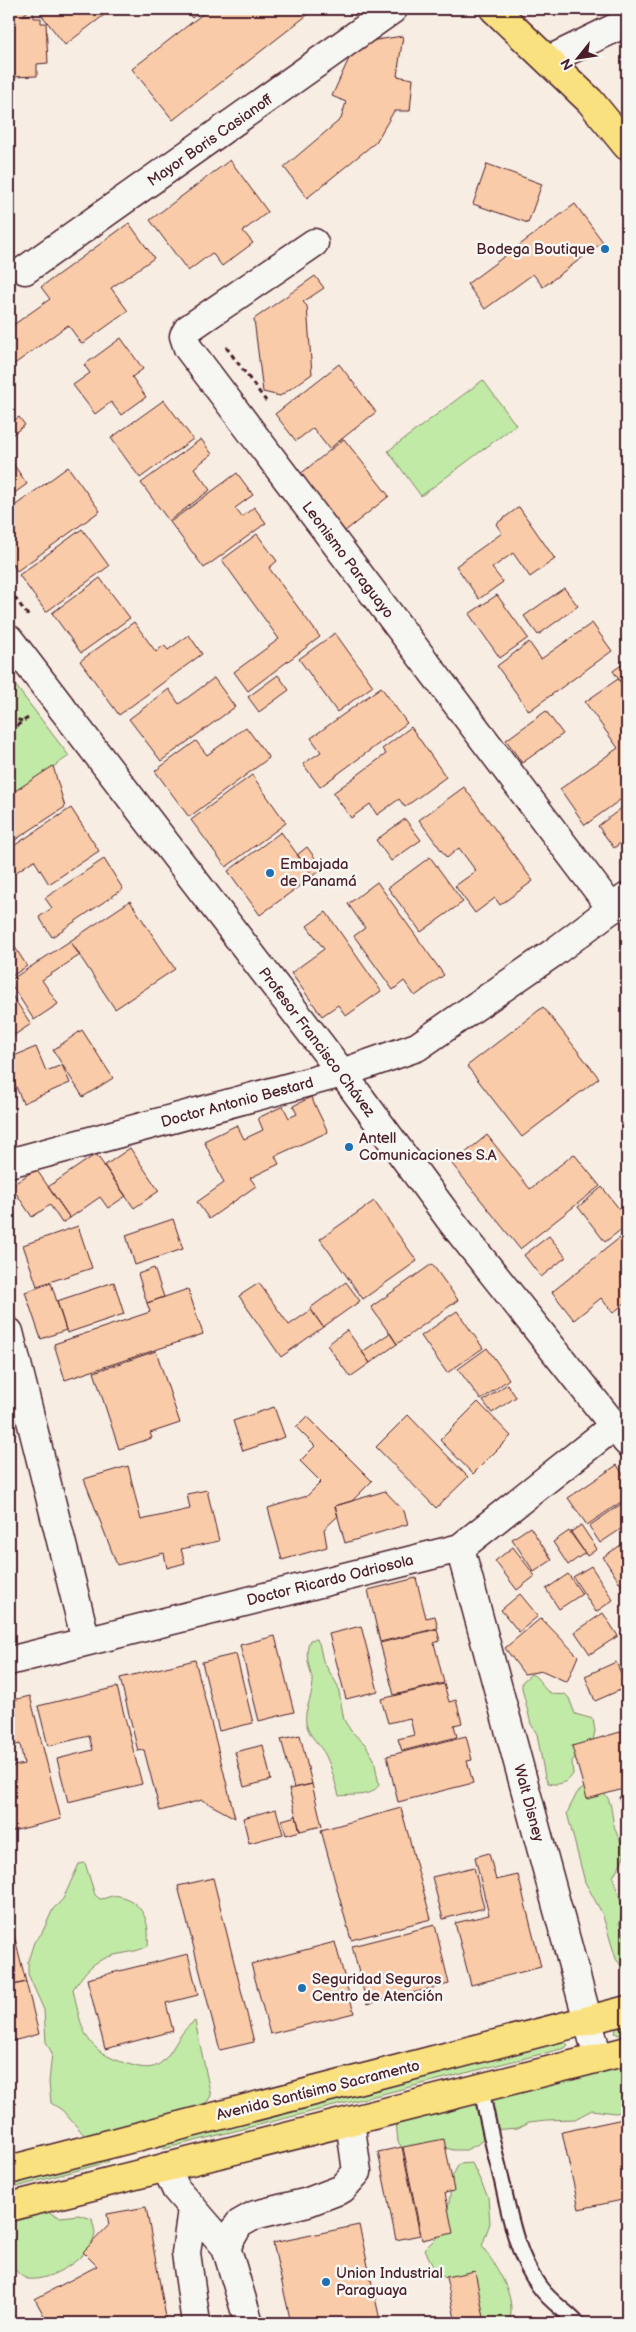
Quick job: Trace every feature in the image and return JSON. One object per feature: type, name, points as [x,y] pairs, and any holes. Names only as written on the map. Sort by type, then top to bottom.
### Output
[{"type":"main road","points":[[494,9],[590,101],[627,146]]},
{"type":"main road","name":"Avenida Santísimo Sacramento","points":[[9,2170],[627,2010]]},
{"type":"main road","points":[[9,2207],[627,2051]]},
{"type":"main road","points":[[151,2133],[166,2167]]},
{"type":"street","name":"Mayor Boris Casianoff","points":[[25,270],[393,9]]},
{"type":"street","points":[[549,60],[627,22]]},
{"type":"street","name":"Leonismo Paraguayo","points":[[314,243],[188,329],[184,336],[188,348],[619,903]]},
{"type":"street","name":"Profesor Francisco Chávez","points":[[9,639],[342,1073],[452,1222],[621,1434]]},
{"type":"street","name":"Doctor Antonio Bestard","points":[[9,1163],[342,1073],[417,1047],[553,953],[619,903]]},
{"type":"street","points":[[9,1332],[86,1641]]},
{"type":"street","name":"Doctor Ricardo Odriosola","points":[[9,1661],[460,1548],[621,1434]]},
{"type":"street","name":"Walt Disney","points":[[460,1548],[598,2058]]},
{"type":"street","points":[[226,2247],[239,2224],[255,2215],[308,2202],[342,2189],[357,2172],[350,2121]]},
{"type":"street","points":[[166,2167],[176,2188],[226,2247],[249,2323]]},
{"type":"street","points":[[192,2209],[186,2254],[196,2323]]},
{"type":"lane","points":[[481,2087],[512,2225],[526,2264],[538,2285],[554,2304],[568,2312],[577,2323]]},
{"type":"path","points":[[9,590],[33,622]]},
{"type":"path","points":[[9,731],[31,716]]},
{"type":"path","points":[[9,717],[22,721]]},
{"type":"green space","points":[[483,380],[516,425],[421,496],[388,451]]},
{"type":"green space","points":[[9,677],[69,756],[9,797]]},
{"type":"green space","points":[[316,1639],[319,1643],[323,1661],[338,1686],[344,1720],[351,1731],[365,1744],[374,1759],[379,1785],[366,1794],[339,1796],[326,1756],[307,1728],[306,1712],[313,1683],[307,1650],[310,1640]]},
{"type":"green space","points":[[531,1674],[535,1676],[547,1691],[565,1694],[569,1698],[575,1714],[593,1719],[595,1731],[591,1750],[576,1756],[572,1761],[573,1774],[562,1783],[548,1783],[545,1777],[537,1734],[531,1724],[522,1688],[522,1682]]},
{"type":"green space","points":[[586,1786],[596,1789],[608,1798],[614,1826],[624,1850],[623,1859],[613,1877],[624,1911],[619,1923],[627,1944],[627,1973],[616,1959],[602,1913],[585,1882],[567,1813],[577,1793]]},
{"type":"green space","points":[[85,1863],[95,1895],[100,1899],[119,1896],[128,1899],[140,1908],[148,1929],[148,1946],[98,1961],[86,1972],[73,1989],[79,2017],[87,2037],[102,2053],[113,2059],[143,2068],[151,2067],[158,2065],[168,2056],[184,2031],[195,2021],[211,2096],[207,2102],[186,2112],[167,2114],[156,2120],[137,2121],[120,2129],[86,2137],[62,2110],[51,2103],[49,2082],[52,2053],[46,2042],[44,2010],[28,1974],[28,1961],[34,1942],[42,1933],[53,1909],[63,1899],[79,1864]]},
{"type":"green space","points":[[627,2024],[627,2033],[619,2035],[615,2033],[617,2027]]},
{"type":"green space","points":[[564,2041],[568,2045],[565,2048],[163,2149],[159,2145]]},
{"type":"green space","points":[[627,2050],[627,2111],[615,2113],[592,2110],[575,2119],[529,2122],[518,2128],[491,2130],[478,2144],[466,2150],[453,2150],[434,2144],[406,2153],[398,2142],[396,2122]]},
{"type":"green space","points":[[110,2158],[108,2162],[9,2189],[9,2180]]},
{"type":"green space","points":[[472,2163],[488,2197],[490,2223],[482,2246],[499,2272],[508,2292],[511,2303],[509,2323],[477,2323],[477,2300],[474,2288],[436,2274],[425,2249],[445,2229],[453,2175],[459,2164]]},
{"type":"green space","points":[[42,2210],[60,2217],[79,2215],[92,2219],[95,2234],[92,2243],[86,2251],[68,2266],[47,2276],[28,2279],[20,2274],[9,2261],[9,2216]]},
{"type":"building","points":[[9,9],[31,9],[23,15],[34,14],[34,18],[41,18],[41,23],[46,23],[48,63],[37,64],[37,76],[12,77]]},
{"type":"building","points":[[37,9],[112,9],[65,45]]},
{"type":"building","points":[[185,9],[203,9],[192,18]]},
{"type":"building","points":[[209,9],[315,9],[173,120],[132,69]]},
{"type":"building","points":[[403,36],[397,76],[413,79],[410,111],[394,111],[376,142],[307,198],[284,167],[341,119],[346,102],[332,96],[356,43]]},
{"type":"building","points":[[230,160],[268,212],[243,231],[253,243],[222,266],[212,253],[188,271],[150,220]]},
{"type":"building","points":[[487,164],[542,184],[528,223],[473,204]]},
{"type":"building","points":[[575,204],[603,242],[543,287],[533,274],[485,309],[467,284]]},
{"type":"building","points":[[129,223],[154,258],[111,288],[128,311],[82,344],[68,325],[9,368],[9,328],[50,299],[41,287]]},
{"type":"building","points":[[315,276],[324,288],[303,302],[307,306],[312,374],[280,396],[263,392],[254,319]]},
{"type":"building","points":[[121,338],[143,369],[132,377],[146,397],[121,415],[111,402],[95,414],[73,385],[90,373],[84,365]]},
{"type":"building","points":[[339,364],[376,412],[329,449],[313,428],[296,441],[275,414]]},
{"type":"building","points":[[164,400],[193,439],[140,478],[111,438]]},
{"type":"building","points":[[19,417],[25,425],[9,437],[9,424]]},
{"type":"building","points":[[201,439],[212,454],[194,468],[210,490],[169,521],[141,483]]},
{"type":"building","points":[[344,439],[389,496],[344,532],[299,475]]},
{"type":"building","points":[[9,458],[27,484],[9,497]]},
{"type":"building","points":[[68,467],[100,511],[17,571],[9,559],[9,510]]},
{"type":"building","points":[[237,473],[253,495],[235,508],[242,517],[254,507],[266,523],[204,568],[170,522]]},
{"type":"building","points":[[519,507],[555,559],[530,577],[513,553],[492,568],[503,582],[479,599],[456,566],[502,533],[496,524]]},
{"type":"building","points":[[82,529],[109,566],[46,612],[19,575]]},
{"type":"building","points":[[257,534],[277,561],[269,568],[320,637],[248,691],[234,672],[279,639],[222,560]]},
{"type":"building","points":[[100,578],[130,618],[81,653],[52,613]]},
{"type":"building","points":[[564,588],[578,606],[538,635],[524,616]]},
{"type":"building","points":[[497,595],[528,638],[500,658],[469,614]]},
{"type":"building","points":[[134,622],[156,652],[164,645],[168,650],[189,635],[202,654],[119,715],[80,661]]},
{"type":"building","points":[[592,623],[612,651],[529,711],[497,666],[529,642],[541,659]]},
{"type":"building","points":[[335,633],[373,686],[337,712],[299,659]]},
{"type":"building","points":[[627,661],[627,687],[625,688],[613,671]]},
{"type":"building","points":[[278,675],[289,690],[259,712],[248,697]]},
{"type":"building","points":[[214,678],[235,707],[161,761],[129,719],[169,689],[179,704]]},
{"type":"building","points":[[618,679],[627,691],[627,795],[585,825],[560,789],[618,748],[585,702]]},
{"type":"building","points":[[381,687],[407,723],[320,787],[303,764],[321,752],[311,738]]},
{"type":"building","points":[[546,711],[563,734],[522,763],[506,740]]},
{"type":"building","points":[[246,727],[269,758],[189,817],[155,771],[196,741],[207,755]]},
{"type":"building","points":[[411,727],[446,777],[405,807],[399,799],[377,815],[370,804],[351,818],[333,793],[386,754],[382,749]]},
{"type":"building","points":[[53,766],[65,807],[9,844],[9,795]]},
{"type":"building","points":[[252,775],[286,823],[226,867],[191,820]]},
{"type":"building","points":[[464,787],[533,881],[500,905],[495,898],[475,913],[455,886],[476,871],[459,848],[447,858],[419,820]]},
{"type":"building","points":[[627,804],[627,838],[614,848],[598,826]]},
{"type":"building","points":[[71,808],[99,851],[49,884],[34,860],[12,875],[9,870],[9,849]]},
{"type":"building","points":[[405,819],[421,840],[391,861],[376,840]]},
{"type":"building","name":"Embajada de Panamá","points":[[281,832],[313,876],[260,915],[228,871]]},
{"type":"building","points":[[307,847],[323,869],[313,876],[297,855]]},
{"type":"building","points":[[430,857],[463,902],[421,932],[388,888]]},
{"type":"building","points":[[104,859],[123,889],[52,937],[39,917],[52,908],[45,898]]},
{"type":"building","points":[[377,882],[444,975],[415,996],[404,981],[393,990],[354,936],[365,928],[348,904]]},
{"type":"building","points":[[130,901],[175,969],[115,1009],[70,941]]},
{"type":"building","points":[[326,912],[381,991],[346,1016],[338,1005],[322,1016],[291,973],[324,949],[307,926]]},
{"type":"building","points":[[9,938],[27,966],[9,978]]},
{"type":"building","points":[[70,941],[80,955],[42,980],[58,1004],[34,1020],[9,981]]},
{"type":"building","points":[[11,994],[31,1024],[10,1038],[9,995]]},
{"type":"building","points":[[543,1007],[599,1078],[522,1137],[467,1066]]},
{"type":"building","points":[[82,1030],[113,1078],[83,1097],[53,1050]]},
{"type":"building","points":[[36,1047],[46,1071],[62,1065],[70,1083],[23,1103],[9,1070],[9,1058]]},
{"type":"building","points":[[311,1097],[328,1132],[275,1156],[279,1164],[250,1178],[256,1186],[209,1219],[197,1202],[224,1183],[204,1141],[237,1125],[244,1139],[263,1130],[258,1118],[283,1106],[289,1118],[297,1114],[293,1106]]},
{"type":"building","points":[[487,1135],[530,1189],[574,1154],[600,1186],[520,1249],[452,1164]]},
{"type":"building","points":[[130,1148],[159,1191],[134,1208],[104,1166]]},
{"type":"building","points":[[96,1154],[126,1196],[108,1208],[100,1197],[70,1218],[48,1187]]},
{"type":"building","points":[[36,1169],[70,1218],[62,1223],[50,1205],[32,1217],[11,1186]]},
{"type":"building","points":[[602,1187],[627,1219],[627,1225],[605,1242],[578,1207]]},
{"type":"building","points":[[374,1201],[417,1261],[363,1299],[320,1239]]},
{"type":"building","points":[[173,1219],[183,1249],[135,1265],[126,1235]]},
{"type":"building","points":[[78,1226],[92,1268],[37,1286],[23,1245]]},
{"type":"building","points":[[627,1232],[627,1301],[613,1313],[601,1298],[574,1320],[552,1292]]},
{"type":"building","points":[[549,1236],[566,1257],[541,1277],[524,1255]]},
{"type":"building","points":[[432,1264],[458,1300],[397,1344],[371,1307]]},
{"type":"building","points":[[154,1268],[164,1297],[147,1303],[138,1274]]},
{"type":"building","points":[[114,1282],[124,1314],[67,1333],[57,1301]]},
{"type":"building","points":[[346,1282],[360,1301],[323,1327],[310,1308]]},
{"type":"building","points":[[51,1283],[66,1330],[41,1339],[25,1292]]},
{"type":"building","points":[[259,1283],[289,1325],[311,1310],[323,1327],[281,1357],[239,1296]]},
{"type":"building","points":[[188,1289],[203,1334],[65,1380],[54,1344],[150,1312],[147,1303]]},
{"type":"building","points":[[457,1311],[483,1348],[447,1373],[421,1336]]},
{"type":"building","points":[[347,1330],[370,1363],[350,1377],[327,1345]]},
{"type":"building","points":[[390,1333],[397,1344],[370,1363],[362,1352]]},
{"type":"building","points":[[487,1348],[509,1379],[481,1400],[458,1369]]},
{"type":"building","points":[[156,1351],[180,1423],[150,1433],[152,1438],[119,1449],[94,1372]]},
{"type":"building","points":[[507,1384],[516,1397],[492,1413],[483,1401]]},
{"type":"building","points":[[478,1402],[511,1436],[473,1474],[440,1440]]},
{"type":"building","points":[[274,1407],[285,1437],[243,1451],[233,1421]]},
{"type":"building","points":[[408,1415],[468,1477],[436,1508],[376,1447]]},
{"type":"building","points":[[307,1416],[372,1481],[352,1501],[335,1506],[338,1516],[324,1529],[327,1547],[282,1560],[268,1508],[307,1496],[321,1482],[300,1461],[315,1446],[296,1427]]},
{"type":"building","points":[[617,1465],[627,1481],[627,1498],[587,1525],[568,1498]]},
{"type":"building","points":[[128,1466],[141,1520],[190,1509],[187,1494],[207,1490],[219,1541],[181,1549],[185,1563],[167,1568],[164,1553],[117,1565],[84,1479]]},
{"type":"building","points":[[385,1491],[404,1511],[408,1524],[345,1543],[335,1506]]},
{"type":"building","points":[[627,1500],[627,1525],[600,1543],[589,1526]]},
{"type":"building","points":[[581,1525],[597,1549],[587,1556],[571,1532]]},
{"type":"building","points":[[530,1527],[552,1560],[534,1572],[512,1539]]},
{"type":"building","points":[[569,1531],[585,1553],[568,1565],[553,1542]]},
{"type":"building","points":[[627,1541],[627,1594],[603,1557]]},
{"type":"building","points":[[513,1547],[535,1576],[517,1590],[495,1561]]},
{"type":"building","points":[[591,1566],[613,1600],[596,1612],[573,1577]]},
{"type":"building","points":[[568,1574],[582,1594],[559,1609],[546,1589]]},
{"type":"building","points":[[416,1578],[426,1618],[435,1616],[438,1628],[380,1642],[368,1590]]},
{"type":"building","points":[[520,1594],[538,1616],[519,1632],[501,1610]]},
{"type":"building","points":[[603,1613],[618,1636],[590,1654],[575,1632]]},
{"type":"building","points":[[541,1618],[578,1656],[567,1682],[543,1671],[524,1674],[505,1648]]},
{"type":"building","points":[[361,1626],[378,1691],[346,1699],[329,1634]]},
{"type":"building","points":[[437,1629],[440,1641],[434,1643],[444,1683],[394,1695],[380,1643]]},
{"type":"building","points":[[275,1636],[294,1712],[259,1721],[240,1645]]},
{"type":"building","points":[[236,1654],[253,1723],[219,1731],[202,1662]]},
{"type":"building","points":[[195,1660],[235,1818],[202,1800],[160,1811],[144,1750],[138,1751],[120,1678]]},
{"type":"building","points":[[616,1662],[627,1687],[595,1701],[585,1676]]},
{"type":"building","points":[[444,1684],[449,1702],[456,1700],[462,1723],[454,1725],[457,1737],[402,1751],[398,1739],[414,1735],[410,1718],[388,1723],[381,1699]]},
{"type":"building","points":[[117,1687],[142,1784],[68,1802],[57,1759],[93,1750],[89,1736],[48,1746],[38,1706]]},
{"type":"building","points":[[30,1696],[61,1819],[9,1832],[9,1767],[24,1764],[20,1744],[9,1747],[9,1701]]},
{"type":"building","points":[[627,1730],[627,1788],[587,1799],[572,1746]]},
{"type":"building","points":[[300,1735],[312,1784],[294,1788],[281,1739]]},
{"type":"building","points":[[466,1736],[472,1760],[467,1761],[473,1783],[398,1802],[387,1756]]},
{"type":"building","points":[[263,1745],[271,1780],[244,1787],[235,1752]]},
{"type":"building","points":[[312,1784],[322,1826],[300,1831],[289,1789]]},
{"type":"building","points":[[627,1795],[627,1826],[619,1797]]},
{"type":"building","points":[[401,1808],[431,1919],[351,1940],[321,1830]]},
{"type":"building","points":[[276,1809],[283,1834],[249,1843],[243,1818]]},
{"type":"building","points":[[296,1816],[300,1831],[286,1835],[282,1820]]},
{"type":"building","points":[[489,1853],[496,1880],[518,1875],[541,1967],[471,1985],[455,1923],[489,1915],[475,1857]]},
{"type":"building","points":[[474,1867],[484,1908],[443,1919],[432,1877]]},
{"type":"building","points":[[213,1878],[254,2042],[220,2050],[178,1886]]},
{"type":"building","points":[[9,1915],[26,1982],[9,1986]]},
{"type":"building","points":[[435,1925],[449,1984],[367,2004],[352,1946]]},
{"type":"building","name":"Seguridad Seguros Centro de Atención","points":[[335,1942],[354,2013],[270,2034],[251,1964]]},
{"type":"building","points":[[188,1954],[198,1995],[166,2003],[173,2031],[105,2049],[87,1979]]},
{"type":"building","points":[[26,1982],[39,2034],[9,2042],[9,1986]]},
{"type":"building","points":[[623,2119],[625,2128],[627,2128],[627,2199],[579,2209],[562,2132]]},
{"type":"building","points":[[444,2139],[454,2191],[445,2193],[453,2233],[422,2240],[403,2147]]},
{"type":"building","points":[[402,2147],[420,2235],[396,2240],[378,2152]]},
{"type":"building","points":[[146,2207],[167,2323],[48,2323],[35,2299],[97,2266],[83,2252],[109,2225],[107,2214]]},
{"type":"building","name":"Union Industrial Paraguaya","points":[[359,2225],[380,2320],[366,2323],[291,2323],[273,2243]]},
{"type":"building","points":[[475,2271],[485,2323],[456,2323],[446,2277]]},
{"type":"building","points":[[9,2308],[18,2323],[9,2323]]},
{"type":"place","name":"Bodega Boutique","points":[[605,249]]},
{"type":"place","name":"Embajada de Panamá","points":[[270,873]]},
{"type":"place","name":"Antell Comunicaciones S.A","points":[[349,1147]]},
{"type":"place","name":"Seguridad Seguros Centro de Atención","points":[[302,1988]]},
{"type":"place","name":"Union Industrial Paraguaya","points":[[326,2282]]}]
